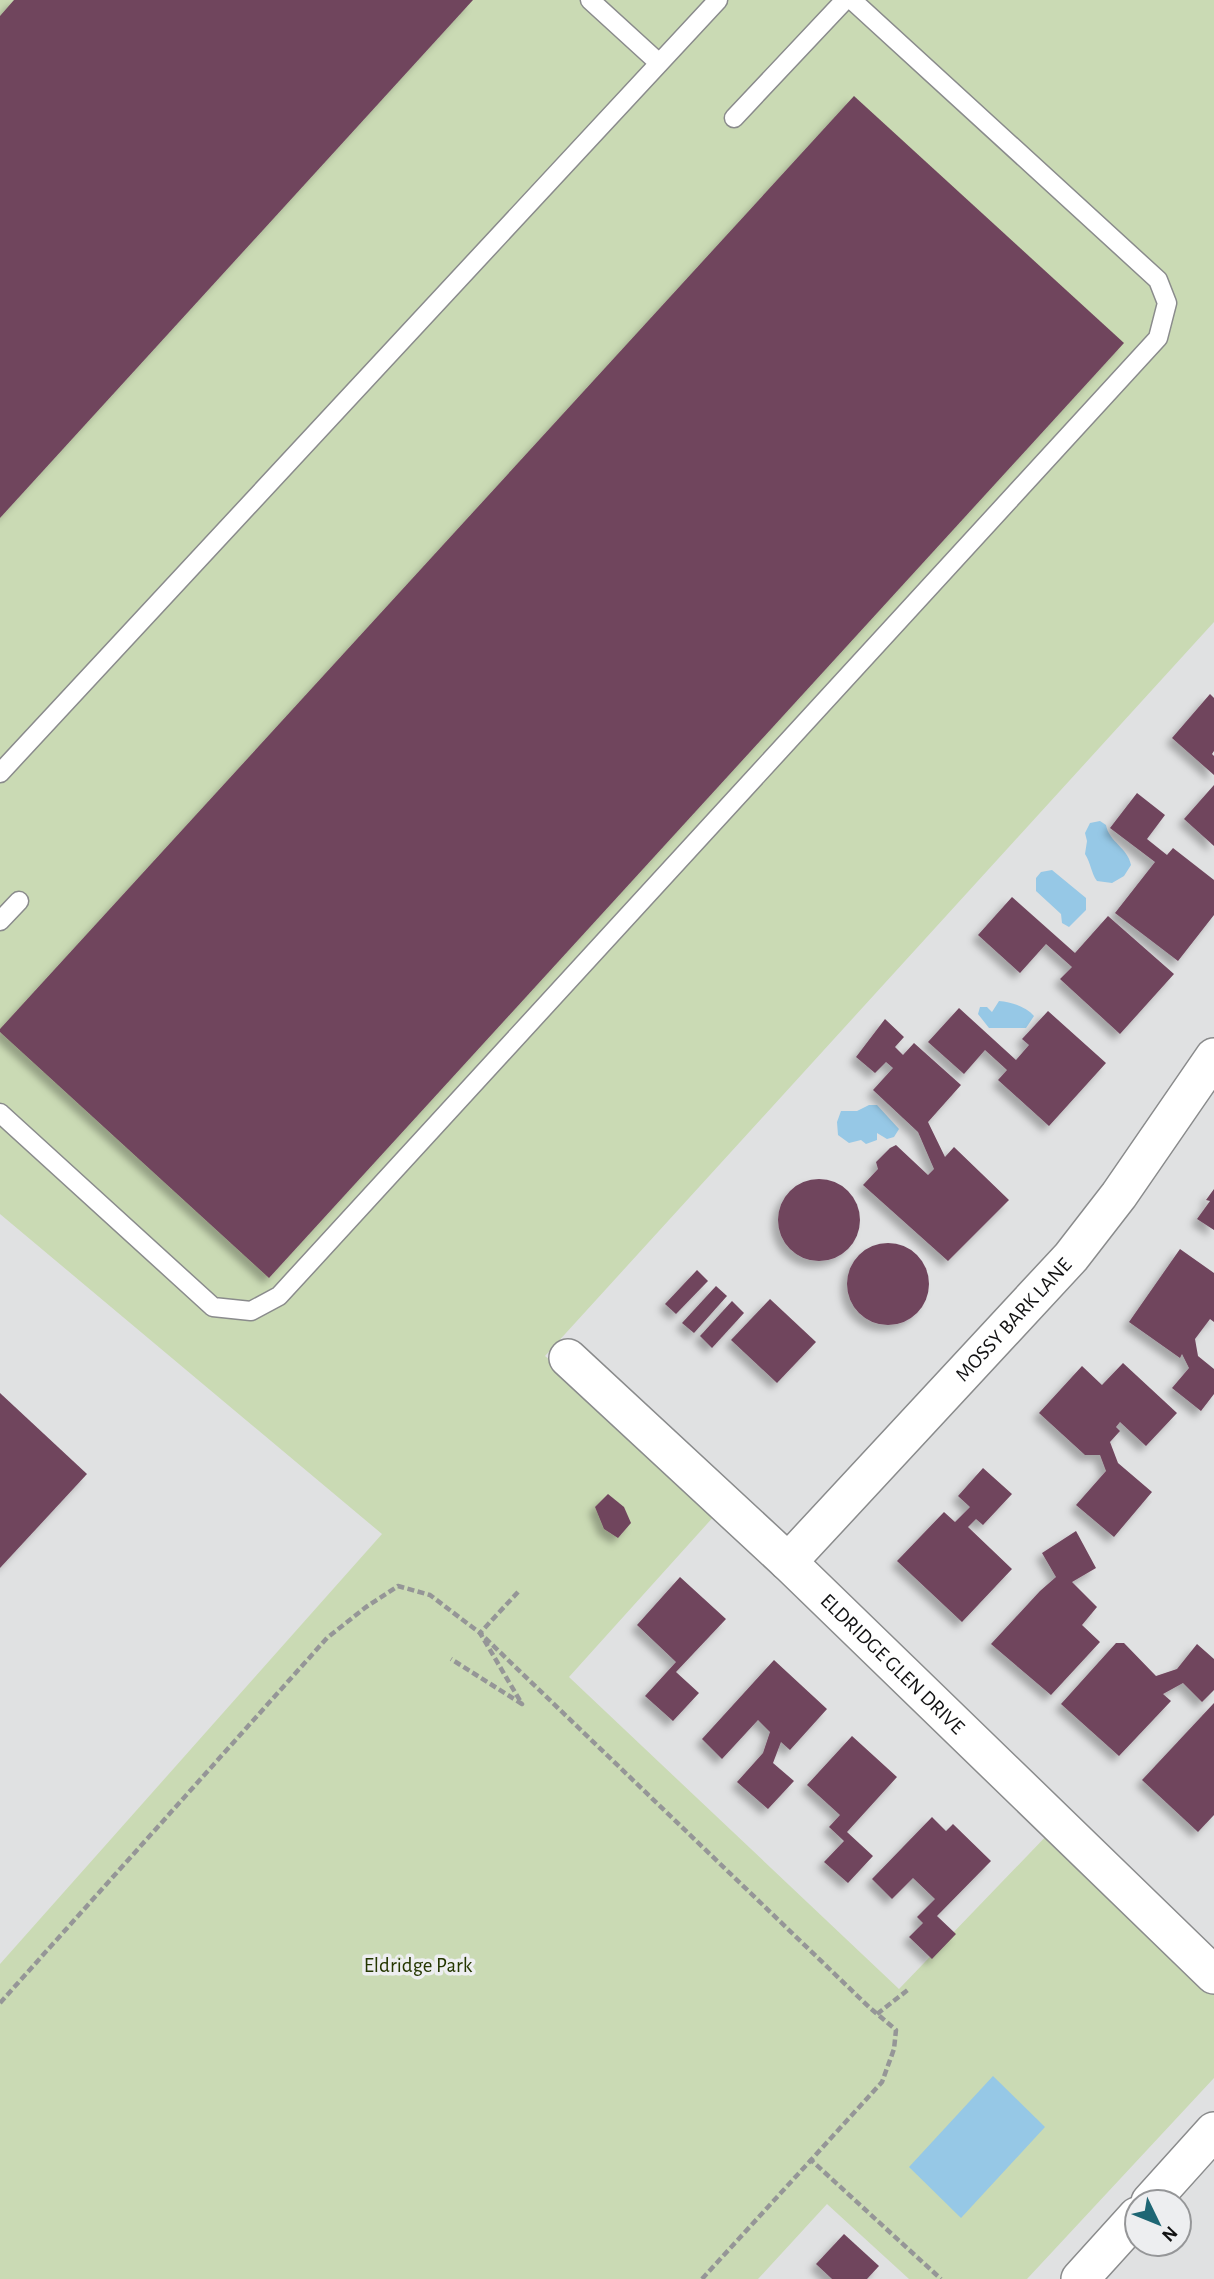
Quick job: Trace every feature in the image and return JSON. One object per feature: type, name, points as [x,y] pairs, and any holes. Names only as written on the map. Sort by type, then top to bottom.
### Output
[{"type":"street","name":"MOSSY BARK LANE","points":[[788,1562],[1071,1257],[1119,1195],[1214,1057]]},
{"type":"street","name":"ELDRIDGE GLEN DRIVE","points":[[568,1358],[788,1562],[1214,1975]]},
{"type":"street","points":[[1163,2188],[1214,2131]]},
{"type":"street","points":[[1080,2279],[1123,2231]]},
{"type":"lane","points":[[590,0],[659,63]]},
{"type":"lane","points":[[0,773],[718,0]]},
{"type":"lane","points":[[734,118],[845,0]]},
{"type":"lane","points":[[0,1113],[213,1307],[251,1311],[279,1296],[1158,338],[1167,303],[1158,280],[852,0]]},
{"type":"lane","points":[[0,921],[19,901]]},
{"type":"path","points":[[0,2003],[327,1638],[398,1586],[430,1595],[480,1633],[896,2030],[894,2049],[882,2082],[702,2279]]},
{"type":"path","points":[[480,1633],[518,1592]]},
{"type":"path","points":[[450,1659],[522,1704],[480,1633]]},
{"type":"path","points":[[877,2014],[909,1989]]},
{"type":"path","points":[[811,2160],[941,2279]]},
{"type":"green space","name":"Eldridge Park","points":[[0,0],[1214,0],[1214,622],[545,1356],[725,1504],[569,1677],[899,1989],[1051,1831],[1214,1978],[1214,2078],[1027,2279],[909,2279],[827,2204],[758,2279],[0,2279],[0,1964],[382,1534],[0,1214]]},
{"type":"water","points":[[1100,821],[1106,825],[1131,865],[1124,876],[1112,883],[1097,881],[1085,854],[1085,833],[1090,823]]},
{"type":"water","points":[[1052,870],[1086,898],[1086,910],[1069,927],[1062,923],[1061,914],[1036,891],[1036,878],[1041,872]]},
{"type":"water","points":[[999,1001],[1009,1002],[1034,1016],[1026,1028],[989,1028],[978,1014],[980,1007],[987,1007],[992,1012]]},
{"type":"water","points":[[869,1105],[877,1105],[899,1129],[894,1137],[887,1139],[877,1133],[877,1140],[866,1144],[861,1140],[849,1143],[838,1135],[837,1122],[841,1111],[857,1111]]},
{"type":"water","points":[[993,2076],[1045,2127],[961,2218],[909,2167]]},
{"type":"building","points":[[14,0],[473,0],[0,518],[0,16]]},
{"type":"building","points":[[854,96],[1124,343],[269,1278],[0,1032],[0,1029]]},
{"type":"building","points":[[1210,694],[1214,698],[1214,775],[1172,738]]},
{"type":"building","points":[[1214,785],[1214,846],[1184,819]]},
{"type":"building","points":[[1137,793],[1165,815],[1147,839],[1167,855],[1173,848],[1214,880],[1214,915],[1178,961],[1115,913],[1155,862],[1110,828]]},
{"type":"building","points":[[1012,897],[1075,953],[1108,916],[1174,974],[1120,1034],[1060,979],[1072,967],[1046,944],[1020,973],[978,935]]},
{"type":"building","points":[[959,1008],[1016,1060],[1029,1045],[1022,1039],[1048,1011],[1106,1063],[1049,1126],[998,1080],[1007,1070],[985,1050],[964,1074],[928,1042]]},
{"type":"building","points":[[885,1019],[904,1037],[895,1047],[903,1055],[914,1043],[961,1085],[928,1122],[945,1157],[954,1147],[1009,1200],[948,1261],[863,1185],[878,1169],[876,1162],[896,1145],[928,1175],[934,1169],[918,1132],[873,1090],[893,1068],[886,1062],[875,1073],[856,1057]]},
{"type":"building","points":[[819,1179],[835,1182],[848,1191],[857,1204],[860,1220],[857,1236],[848,1249],[835,1258],[819,1261],[803,1258],[790,1249],[781,1236],[778,1220],[781,1204],[790,1191],[803,1182]]},
{"type":"building","points":[[1214,1189],[1214,1230],[1197,1219],[1210,1201],[1206,1200]]},
{"type":"building","points":[[888,1243],[904,1246],[917,1255],[926,1268],[929,1284],[926,1300],[917,1313],[904,1322],[888,1325],[872,1322],[859,1313],[850,1300],[847,1284],[850,1268],[859,1255],[872,1246]]},
{"type":"building","points":[[1180,1249],[1214,1273],[1214,1322],[1210,1319],[1195,1339],[1198,1356],[1214,1369],[1214,1394],[1201,1411],[1172,1388],[1189,1368],[1182,1354],[1180,1358],[1129,1322]]},
{"type":"building","points":[[697,1270],[708,1281],[676,1314],[665,1304]]},
{"type":"building","points":[[716,1286],[727,1296],[694,1333],[682,1323]]},
{"type":"building","points":[[770,1299],[816,1342],[777,1383],[731,1340]]},
{"type":"building","points":[[732,1301],[744,1313],[712,1348],[700,1336]]},
{"type":"building","points":[[1123,1363],[1177,1413],[1146,1446],[1120,1422],[1116,1427],[1120,1431],[1110,1442],[1118,1463],[1152,1492],[1114,1537],[1076,1505],[1106,1471],[1100,1455],[1085,1455],[1039,1413],[1082,1366],[1102,1385]]},
{"type":"building","points":[[0,1393],[87,1474],[0,1568]]},
{"type":"building","points":[[983,1468],[1012,1494],[983,1525],[976,1519],[968,1527],[1012,1569],[962,1622],[897,1561],[944,1512],[955,1522],[970,1507],[958,1496]]},
{"type":"building","points":[[608,1494],[624,1507],[631,1523],[618,1538],[604,1529],[595,1507]]},
{"type":"building","points":[[1076,1531],[1096,1568],[1072,1582],[1097,1607],[1082,1625],[1100,1642],[1051,1695],[991,1644],[1056,1577],[1042,1553]]},
{"type":"building","points":[[680,1577],[726,1619],[676,1672],[699,1693],[673,1721],[645,1696],[676,1662],[637,1625]]},
{"type":"building","points":[[1116,1643],[1124,1643],[1156,1676],[1177,1669],[1197,1644],[1214,1659],[1214,1690],[1202,1702],[1183,1683],[1163,1694],[1171,1701],[1119,1756],[1061,1704]]},
{"type":"building","points":[[774,1660],[827,1709],[790,1750],[781,1742],[773,1763],[794,1781],[768,1809],[737,1782],[763,1753],[770,1732],[758,1720],[722,1759],[702,1739]]},
{"type":"building","points":[[1214,1703],[1214,1815],[1198,1832],[1142,1780]]},
{"type":"building","points":[[852,1736],[897,1777],[847,1832],[873,1856],[848,1883],[824,1862],[844,1841],[829,1827],[840,1815],[807,1785]]},
{"type":"building","points":[[932,1817],[946,1831],[953,1824],[991,1861],[937,1916],[956,1934],[932,1959],[909,1937],[923,1923],[917,1917],[935,1899],[913,1878],[892,1899],[872,1879]]},
{"type":"building","points":[[844,2234],[879,2266],[867,2279],[832,2279],[816,2264]]}]
